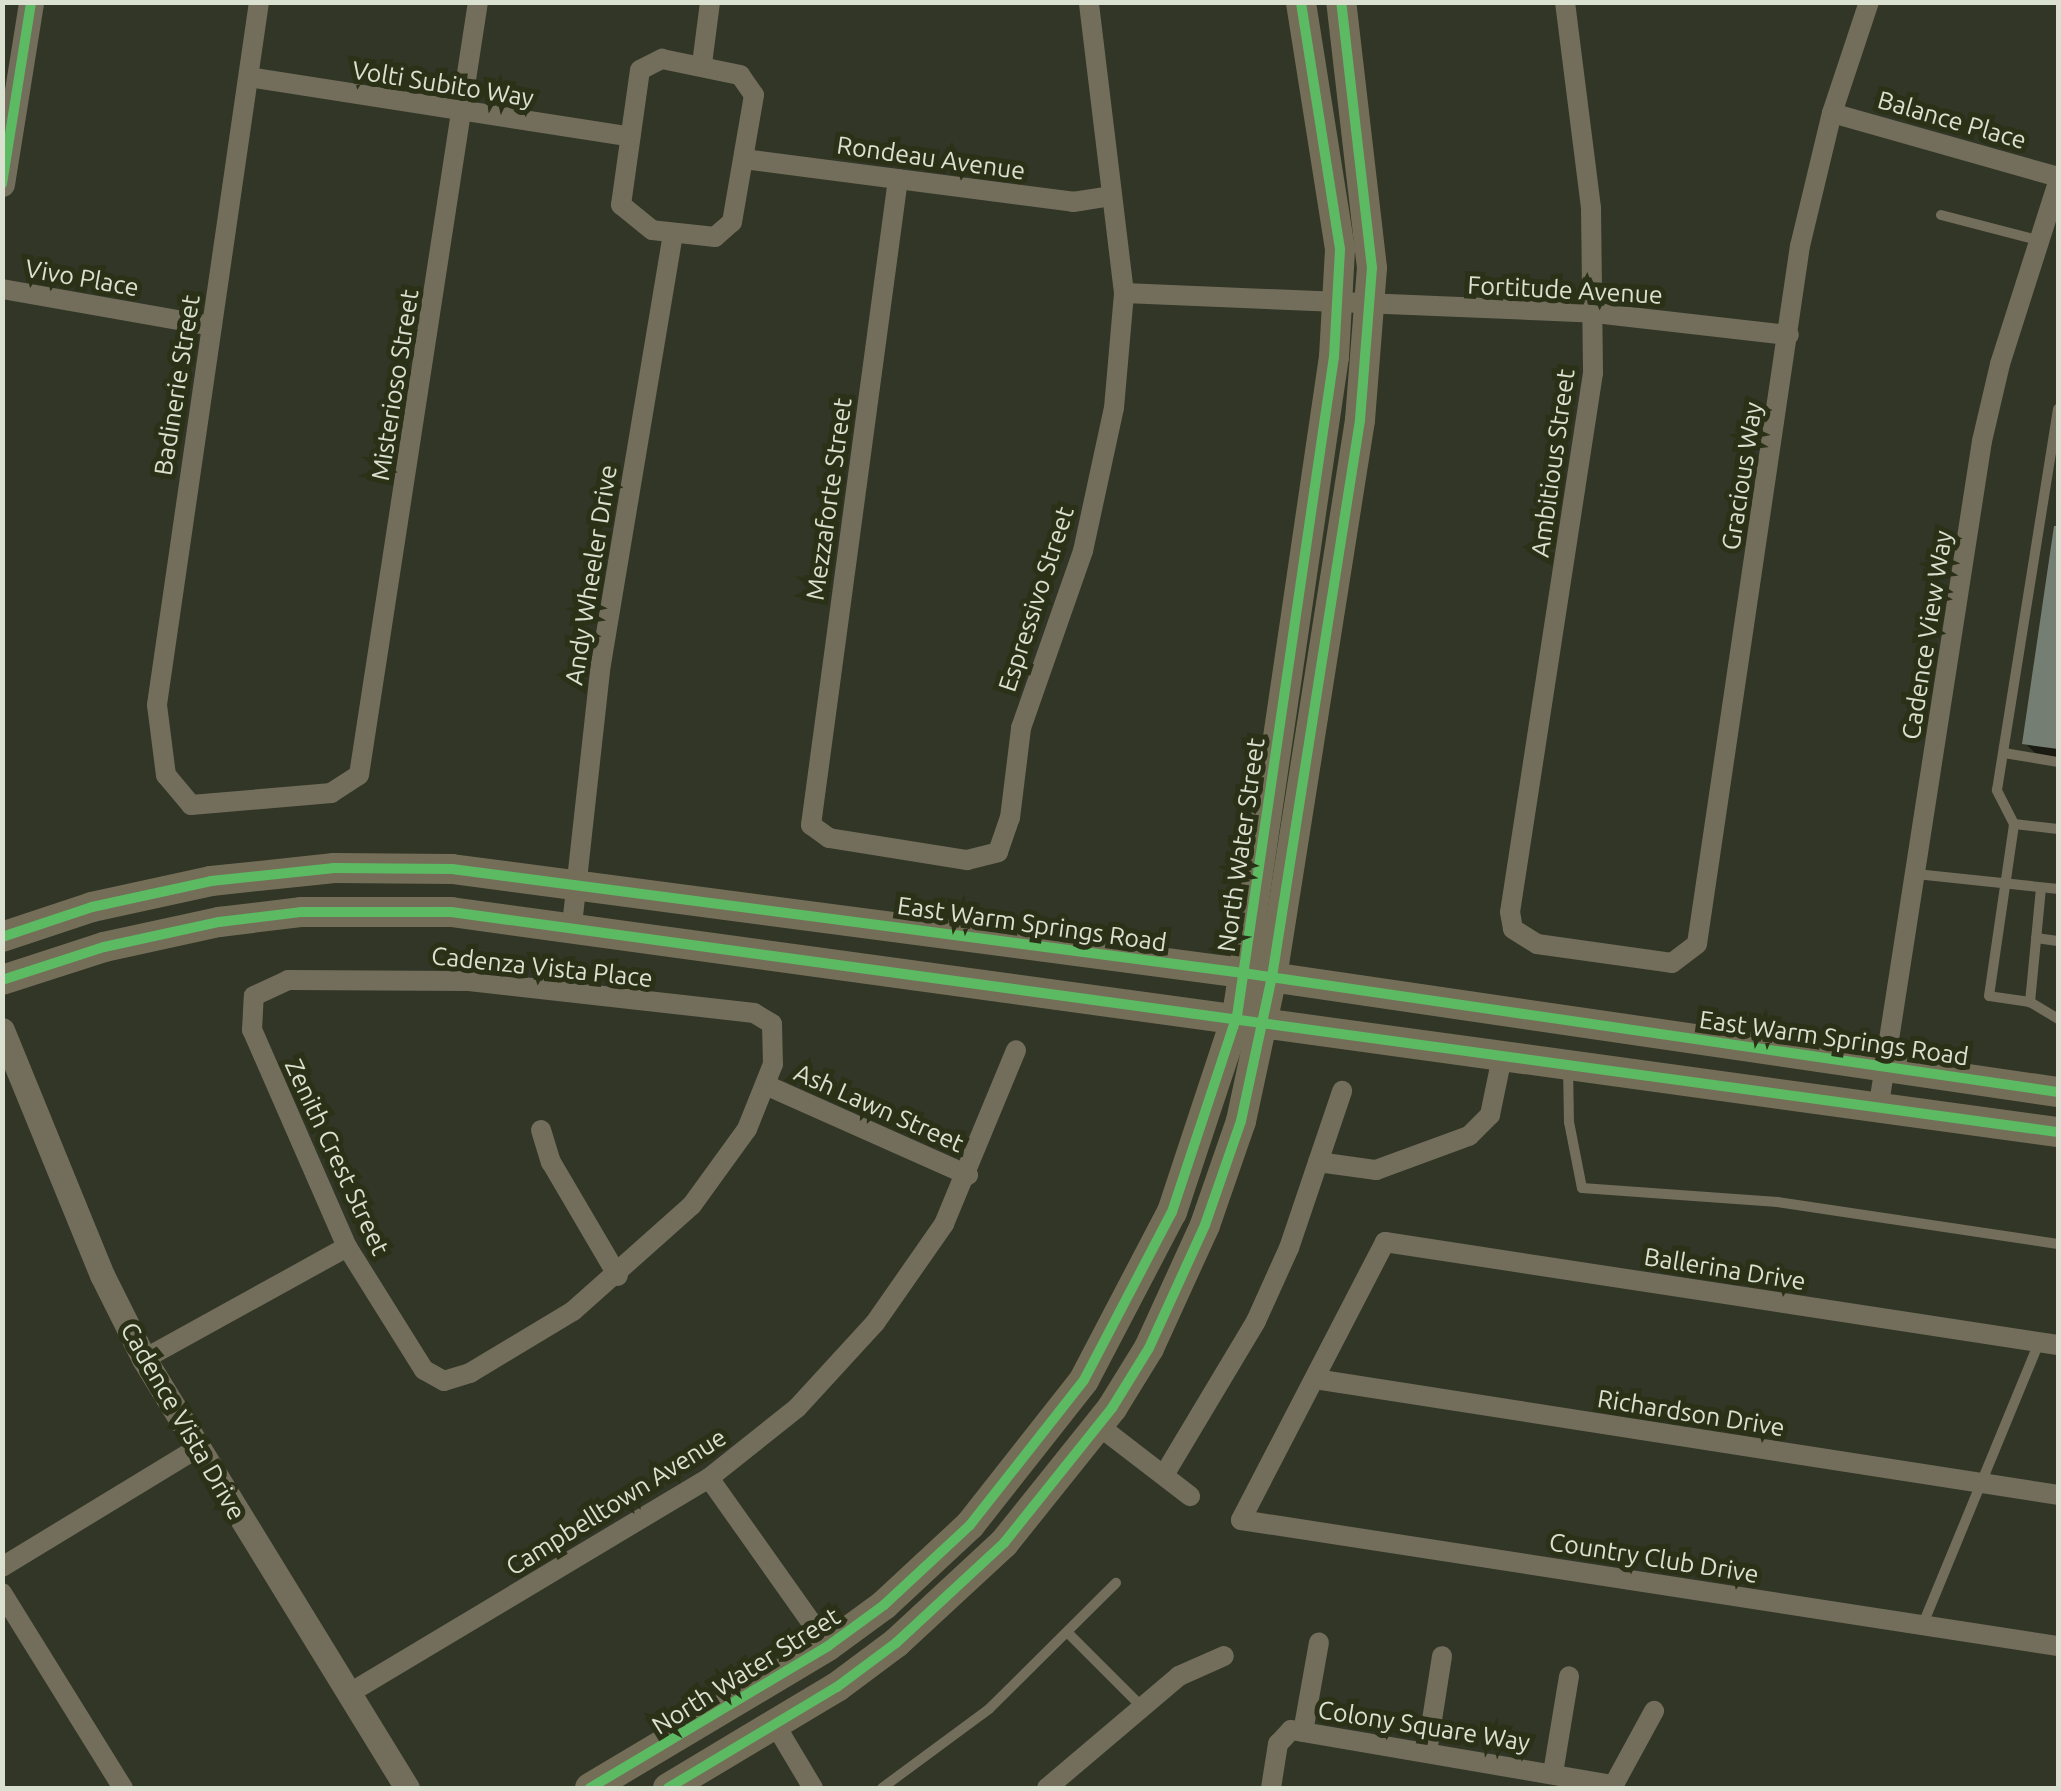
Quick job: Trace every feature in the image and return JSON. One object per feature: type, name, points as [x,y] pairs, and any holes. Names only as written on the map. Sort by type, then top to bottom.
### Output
[{"type":"main road","name":"North Water Street","points":[[1258,975],[1338,307],[1334,194],[1302,2]]},
{"type":"main road","name":"North Water Street","points":[[668,1788],[837,1687],[950,1596],[1041,1502],[1099,1426],[1149,1348],[1205,1224],[1240,1121],[1250,1018],[1360,420],[1371,308],[1367,200],[1341,2]]},
{"type":"main road","name":"East Warm Springs Road","points":[[2,937],[152,892],[277,872],[366,867],[576,883],[1258,975],[2058,1092]]},
{"type":"main road","points":[[2,958],[152,892]]},
{"type":"main road","points":[[2,980],[161,933],[302,912],[451,912],[572,925],[1568,1060],[2058,1132]]},
{"type":"main road","name":"North Water Street","points":[[590,1788],[828,1646],[918,1576],[970,1524],[1084,1380],[1154,1256],[1250,1018]]},
{"type":"street","points":[[2,184],[31,2]]},
{"type":"street","name":"Badinerie Street","points":[[166,775],[157,705],[259,2]]},
{"type":"street","name":"Misterioso Street","points":[[166,775],[190,805],[331,793],[359,776],[478,2]]},
{"type":"street","points":[[702,64],[710,2]]},
{"type":"street","name":"Espressivo Street","points":[[998,852],[1010,818],[1021,728],[1084,544],[1114,408],[1124,293],[1089,2]]},
{"type":"street","name":"Ambitious Street","points":[[1565,2],[1591,208],[1593,373],[1512,893],[1513,928],[1537,944],[1672,963],[1684,958]]},
{"type":"street","name":"Gracious Way","points":[[1684,958],[1697,944],[1804,227],[1832,113],[1869,2]]},
{"type":"street","points":[[662,59],[702,64],[740,75],[754,94],[744,159],[726,231],[702,239],[672,236],[624,214],[640,70],[662,59]]},
{"type":"street","name":"Volti Subito Way","points":[[249,77],[461,115],[630,137]]},
{"type":"street","name":"Balance Place","points":[[1832,113],[2058,180]]},
{"type":"street","name":"Rondeau Avenue","points":[[744,159],[1073,202],[1111,196]]},
{"type":"street","name":"Mezzaforte Street","points":[[898,180],[811,824],[829,838],[968,860],[998,852]]},
{"type":"street","name":"Cadence View Way","points":[[1880,1104],[1982,441],[2058,180]]},
{"type":"street","name":"Andy Wheeler Drive","points":[[572,925],[601,664],[672,236]]},
{"type":"street","name":"Vivo Place","points":[[2,290],[212,326]]},
{"type":"street","name":"Fortitude Avenue","points":[[1124,293],[1338,307],[1595,313],[1789,336]]},
{"type":"street","name":"Cadenza Vista Place","points":[[254,996],[288,980],[454,980],[769,1018],[775,1041],[768,1086]]},
{"type":"street","name":"Zenith Crest Street","points":[[254,996],[252,1030],[347,1247],[437,1380],[470,1373],[618,1276]]},
{"type":"street","name":"Cadence Vista Drive","points":[[2,1030],[102,1275],[144,1358],[196,1449],[407,1788]]},
{"type":"street","name":"Campbelltown Avenue","points":[[348,1694],[709,1478],[797,1408],[876,1323],[933,1240],[968,1175],[1016,1050]]},
{"type":"street","points":[[1318,1162],[1376,1170],[1469,1136],[1494,1106],[1502,1052]]},
{"type":"street","points":[[541,1130],[551,1162],[618,1276],[704,1192],[768,1086]]},
{"type":"street","name":"Ash Lawn Street","points":[[768,1086],[968,1175]]},
{"type":"street","points":[[1164,1475],[1256,1321],[1342,1091]]},
{"type":"street","name":"Ballerina Drive","points":[[1315,1380],[1385,1242],[2049,1344]]},
{"type":"street","points":[[144,1358],[347,1247]]},
{"type":"street","name":"Richardson Drive","points":[[1315,1380],[2058,1495]]},
{"type":"street","name":"Country Club Drive","points":[[1315,1380],[1241,1520],[2058,1646]]},
{"type":"street","points":[[1099,1426],[1190,1496]]},
{"type":"street","points":[[2,1567],[196,1449]]},
{"type":"street","points":[[709,1478],[828,1646]]},
{"type":"street","points":[[2,1593],[123,1788]]},
{"type":"street","points":[[1303,1732],[1319,1642]]},
{"type":"street","points":[[1047,1788],[1179,1676],[1224,1656]]},
{"type":"street","points":[[1428,1752],[1442,1656]]},
{"type":"street","points":[[1552,1773],[1569,1676]]},
{"type":"street","points":[[1613,1787],[1654,1711]]},
{"type":"street","points":[[776,1726],[814,1788]]},
{"type":"street","name":"Colony Square Way","points":[[1271,1788],[1284,1732],[1428,1752],[1613,1787]]},
{"type":"lane","points":[[1941,215],[2038,240]]},
{"type":"lane","points":[[2058,409],[1997,790],[2014,824],[2002,883],[1989,996],[2030,1002],[2058,1018]]},
{"type":"lane","points":[[2004,753],[2058,762]]},
{"type":"lane","points":[[2014,824],[2058,829]]},
{"type":"lane","points":[[1916,874],[2058,890]]},
{"type":"lane","points":[[2030,1002],[2041,888]]},
{"type":"lane","points":[[2036,938],[2058,940]]},
{"type":"lane","points":[[1568,1060],[1569,1122],[1582,1188],[1777,1202],[2058,1244]]},
{"type":"lane","points":[[1923,1625],[1980,1483],[2049,1344]]},
{"type":"lane","points":[[882,1788],[948,1743],[1070,1636],[1116,1583]]},
{"type":"lane","points":[[1070,1636],[1142,1708]]},
{"type":"building","points":[[2054,526],[2058,526],[2058,749],[2022,744]]},
{"type":"cycle path","points":[[2,184],[31,2]]},
{"type":"cycle path","points":[[590,1788],[828,1646],[884,1605],[970,1525],[1084,1380],[1172,1212],[1237,1016],[1334,357],[1340,249],[1301,2]]},
{"type":"cycle path","points":[[668,1788],[837,1687],[896,1643],[1004,1543],[1112,1408],[1149,1348],[1205,1225],[1241,1121],[1272,977],[1360,420],[1372,268],[1341,2]]},
{"type":"cycle path","points":[[2,937],[92,907],[211,881],[334,868],[452,869],[1243,973],[2058,1092]]},
{"type":"cycle path","points":[[2,980],[104,947],[219,922],[302,912],[451,912],[2058,1132]]}]
